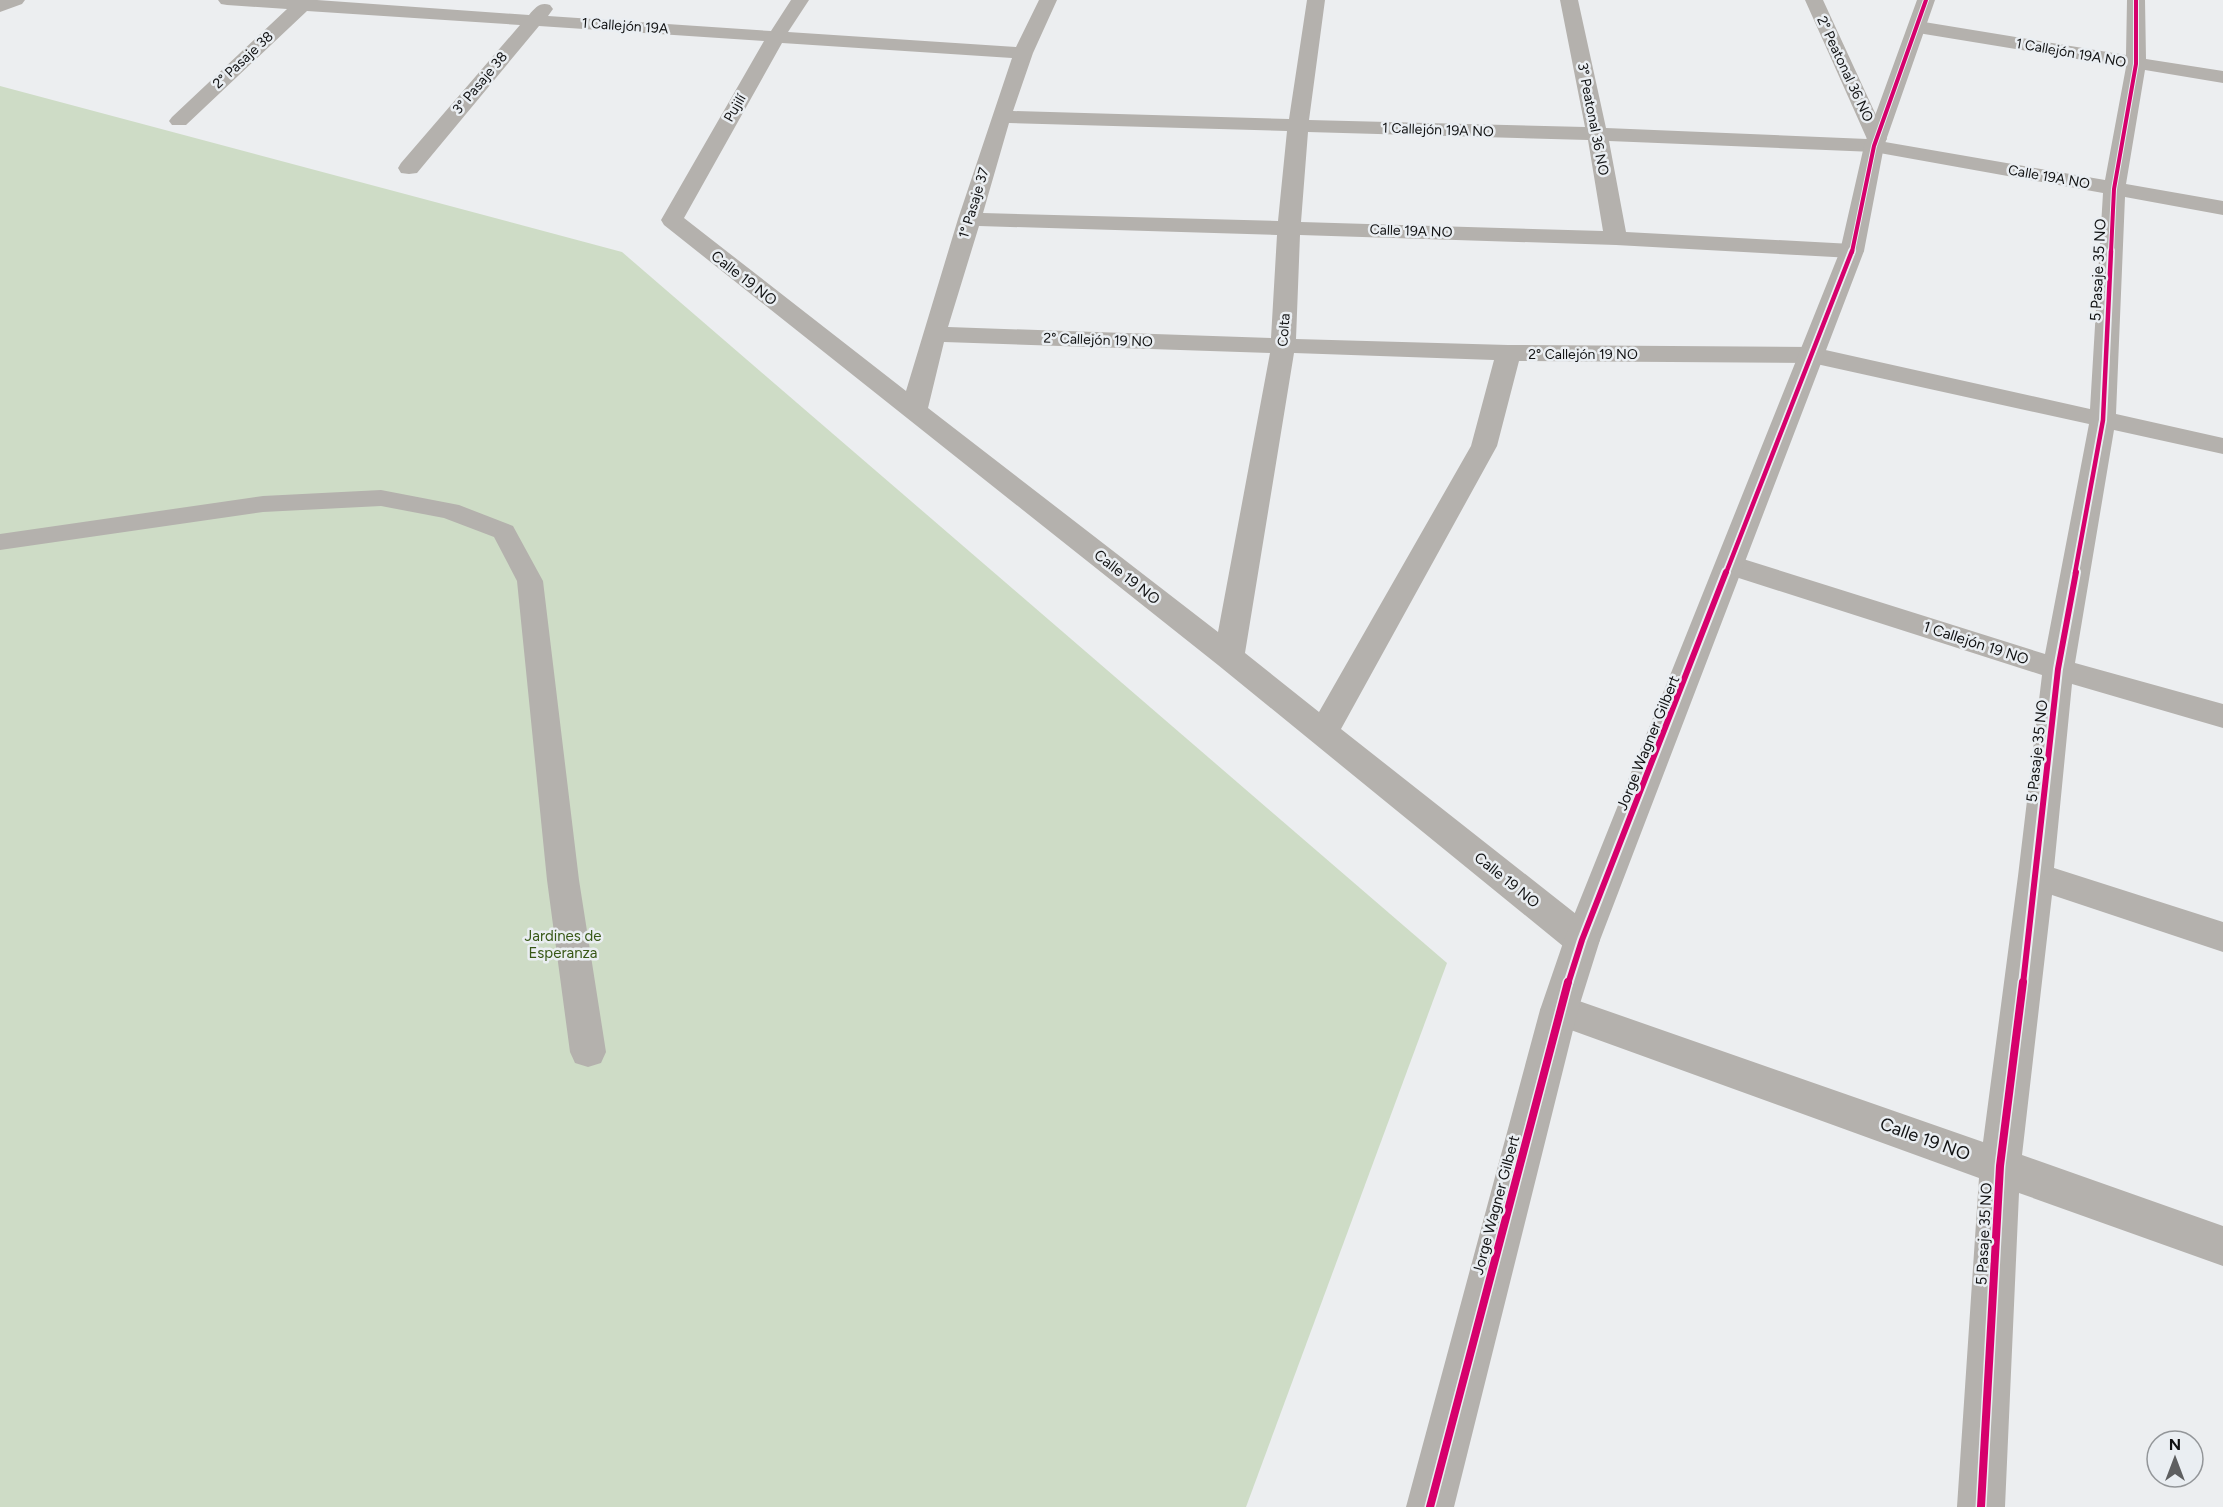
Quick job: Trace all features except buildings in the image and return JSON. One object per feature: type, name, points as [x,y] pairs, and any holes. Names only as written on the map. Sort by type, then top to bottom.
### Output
[{"type":"street","points":[[0,7],[16,0]]},
{"type":"street","name":"1 Callejón 19A","points":[[227,0],[304,3],[1023,53]]},
{"type":"street","name":"3° Pasaje 38","points":[[409,168],[532,20],[552,0]]},
{"type":"street","name":"Pujilí","points":[[672,216],[777,35],[800,0]]},
{"type":"street","name":"1° Pasaje 37","points":[[914,411],[934,334],[1001,117],[1023,53],[1048,0]]},
{"type":"street","name":"Colta","points":[[1229,657],[1283,347],[1289,227],[1298,126],[1316,0]]},
{"type":"street","name":"3° Peatonal 36 NO","points":[[1569,0],[1616,238]]},
{"type":"street","name":"2° Peatonal 36 NO","points":[[1814,0],[1876,142]]},
{"type":"street","name":"5 Pasaje 35 NO","points":[[1981,1507],[2000,1166],[2036,876],[2058,669],[2103,420],[2114,189],[2136,64],[2136,0]]},
{"type":"street","name":"2° Pasaje 38","points":[[179,121],[304,3]]},
{"type":"street","name":"1 Callejón 19A NO","points":[[1922,13],[2136,64],[2223,77]]},
{"type":"street","name":"Jorge Wagner Gilbert","points":[[1430,1507],[1559,1010],[1582,940],[1852,251],[1876,142],[1922,13]]},
{"type":"street","name":"1 Callejón 19A NO","points":[[1001,117],[1876,142]]},
{"type":"street","name":"Calle 19A NO","points":[[1876,142],[2223,208]]},
{"type":"street","name":"Calle 19 NO","points":[[672,216],[676,224],[1229,657],[1582,940]]},
{"type":"street","name":"Calle 19A NO","points":[[969,219],[1616,238],[1852,251]]},
{"type":"street","name":"2° Callejón 19 NO","points":[[934,334],[1508,353],[1812,355],[2223,446]]},
{"type":"street","points":[[1323,733],[1484,446],[1508,353]]},
{"type":"street","name":"1 Callejón 19 NO","points":[[1730,566],[2058,669],[2223,716]]},
{"type":"street","points":[[2036,876],[2223,937]]},
{"type":"street","name":"Calle 19 NO","points":[[1559,1010],[2223,1246]]},
{"type":"lane","points":[[0,542],[264,504],[381,498],[450,510],[504,532],[530,581],[563,880],[588,1052]]},
{"type":"green space","name":"Jardines de Esperanza","points":[[0,86],[622,252],[1447,963],[1246,1507],[0,1507]]},
{"type":"cycle path","points":[[1430,1507],[1559,1010],[1582,940],[1852,251],[1874,146],[1926,0]]},
{"type":"cycle path","points":[[1981,1507],[2000,1166],[2036,876],[2058,669],[2103,420],[2114,189],[2136,64],[2136,0]]}]
